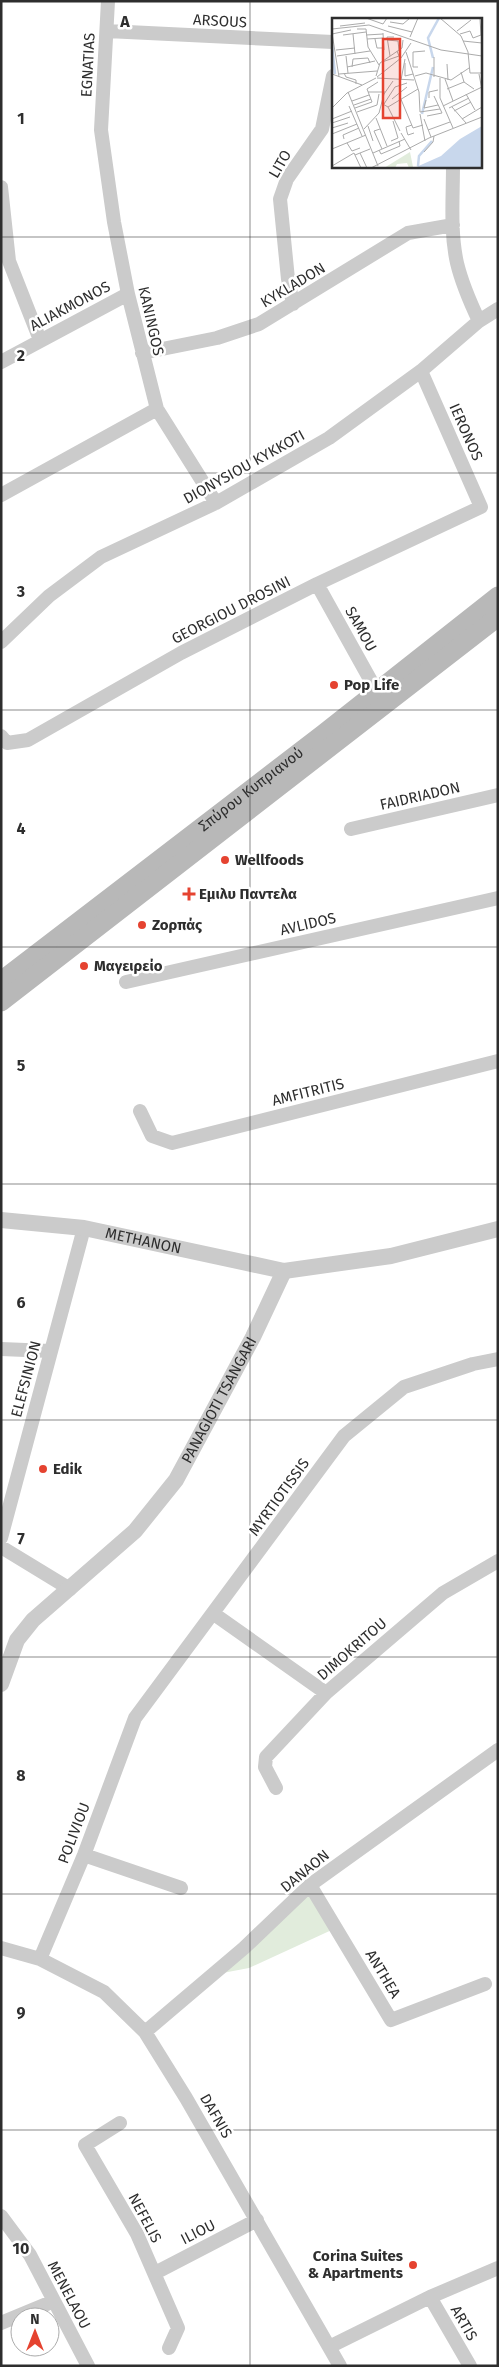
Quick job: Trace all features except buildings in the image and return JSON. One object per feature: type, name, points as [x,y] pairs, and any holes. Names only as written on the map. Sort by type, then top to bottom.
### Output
[{"type":"main road","name":"Σπύρου Κυπριανού","points":[[1,981],[498,596]]},
{"type":"main road","name":"Σπύρου Κυπριανού","points":[[1,1002],[498,616]]},
{"type":"street","name":"EGNATIAS","points":[[101,130],[108,1]]},
{"type":"street","name":"ARSOUS","points":[[107,31],[332,42]]},
{"type":"street","name":"LITO","points":[[293,304],[288,279],[280,199],[287,179],[322,129],[332,81]]},
{"type":"street","name":"KANINGOS","points":[[101,130],[114,222],[128,294],[156,409],[216,503]]},
{"type":"street","points":[[453,168],[453,225],[457,262],[467,295],[479,321]]},
{"type":"street","points":[[1,187],[5,261],[40,340]]},
{"type":"street","name":"KYKLADON","points":[[142,353],[217,338],[259,324],[408,233],[453,225]]},
{"type":"street","name":"ALIAKMONOS","points":[[1,362],[128,294]]},
{"type":"street","name":"DIONYSIOU KYKKOTI","points":[[1,642],[49,596],[101,557],[216,503],[328,438],[421,370],[479,321],[498,309]]},
{"type":"street","name":"IERONOS","points":[[421,370],[481,507]]},
{"type":"street","points":[[1,495],[156,409]]},
{"type":"street","name":"GEORGIOU DROSINI","points":[[1,736],[7,743],[28,740],[181,653],[317,584],[481,507]]},
{"type":"street","name":"SAMOU","points":[[317,584],[376,690]]},
{"type":"street","name":"FAIDRIADON","points":[[350,829],[498,795]]},
{"type":"street","name":"AVLIDOS","points":[[126,982],[498,898]]},
{"type":"street","name":"AMFITRITIS","points":[[140,1111],[152,1136],[172,1143],[498,1061]]},
{"type":"street","name":"METHANON","points":[[1,1220],[84,1228],[284,1271]]},
{"type":"street","name":"ELEFSINION","points":[[1,1538],[84,1228]]},
{"type":"street","points":[[284,1271],[391,1256],[498,1229]]},
{"type":"street","name":"PANAGIOTI TSANGARI","points":[[2,1678],[17,1640],[33,1620],[135,1531],[176,1480],[251,1342],[284,1271]]},
{"type":"street","points":[[1,1349],[50,1351]]},
{"type":"street","name":"MYRTIOTISSIS","points":[[135,1718],[214,1614],[344,1436],[404,1387],[473,1364],[498,1359]]},
{"type":"street","points":[[1,1547],[70,1589]]},
{"type":"street","name":"DIMOKRITOU","points":[[276,1788],[265,1767],[266,1757],[326,1693],[443,1593],[498,1561]]},
{"type":"street","points":[[214,1614],[326,1693]]},
{"type":"street","name":"POLIVIOU","points":[[40,1959],[84,1855],[135,1718]]},
{"type":"street","name":"DANAON","points":[[145,2032],[244,1948],[310,1885],[498,1750]]},
{"type":"street","points":[[84,1855],[181,1888]]},
{"type":"street","name":"ANTHEA","points":[[310,1885],[391,2020],[485,1984]]},
{"type":"street","name":"DAFNIS","points":[[1,1948],[40,1959],[104,1992],[145,2032],[186,2098],[340,2366]]},
{"type":"street","name":"NEFELIS","points":[[120,2123],[85,2144],[137,2234],[178,2328],[169,2348]]},
{"type":"street","name":"MENELAOU","points":[[1,2216],[30,2255],[88,2366]]},
{"type":"street","name":"ILIOU","points":[[155,2273],[257,2220]]},
{"type":"street","points":[[329,2347],[430,2297],[498,2268]]},
{"type":"street","name":"ARTIS","points":[[430,2297],[470,2366]]},
{"type":"street","points":[[1,2323],[54,2300]]},
{"type":"green space","points":[[310,1885],[336,1928],[249,1968],[212,1975]]},
{"type":"place","name":"Pop Life","points":[[334,685]]},
{"type":"place","name":"Wellfoods","points":[[225,860]]},
{"type":"place","name":"Εμιλυ Παντελα","points":[[189,894]]},
{"type":"place","name":"Ζορπάς","points":[[142,925]]},
{"type":"place","name":"Μαγειρείο","points":[[84,966]]},
{"type":"place","name":"Edik","points":[[43,1469]]},
{"type":"place","name":"Corina Suites & Apartments","points":[[413,2265]]}]
